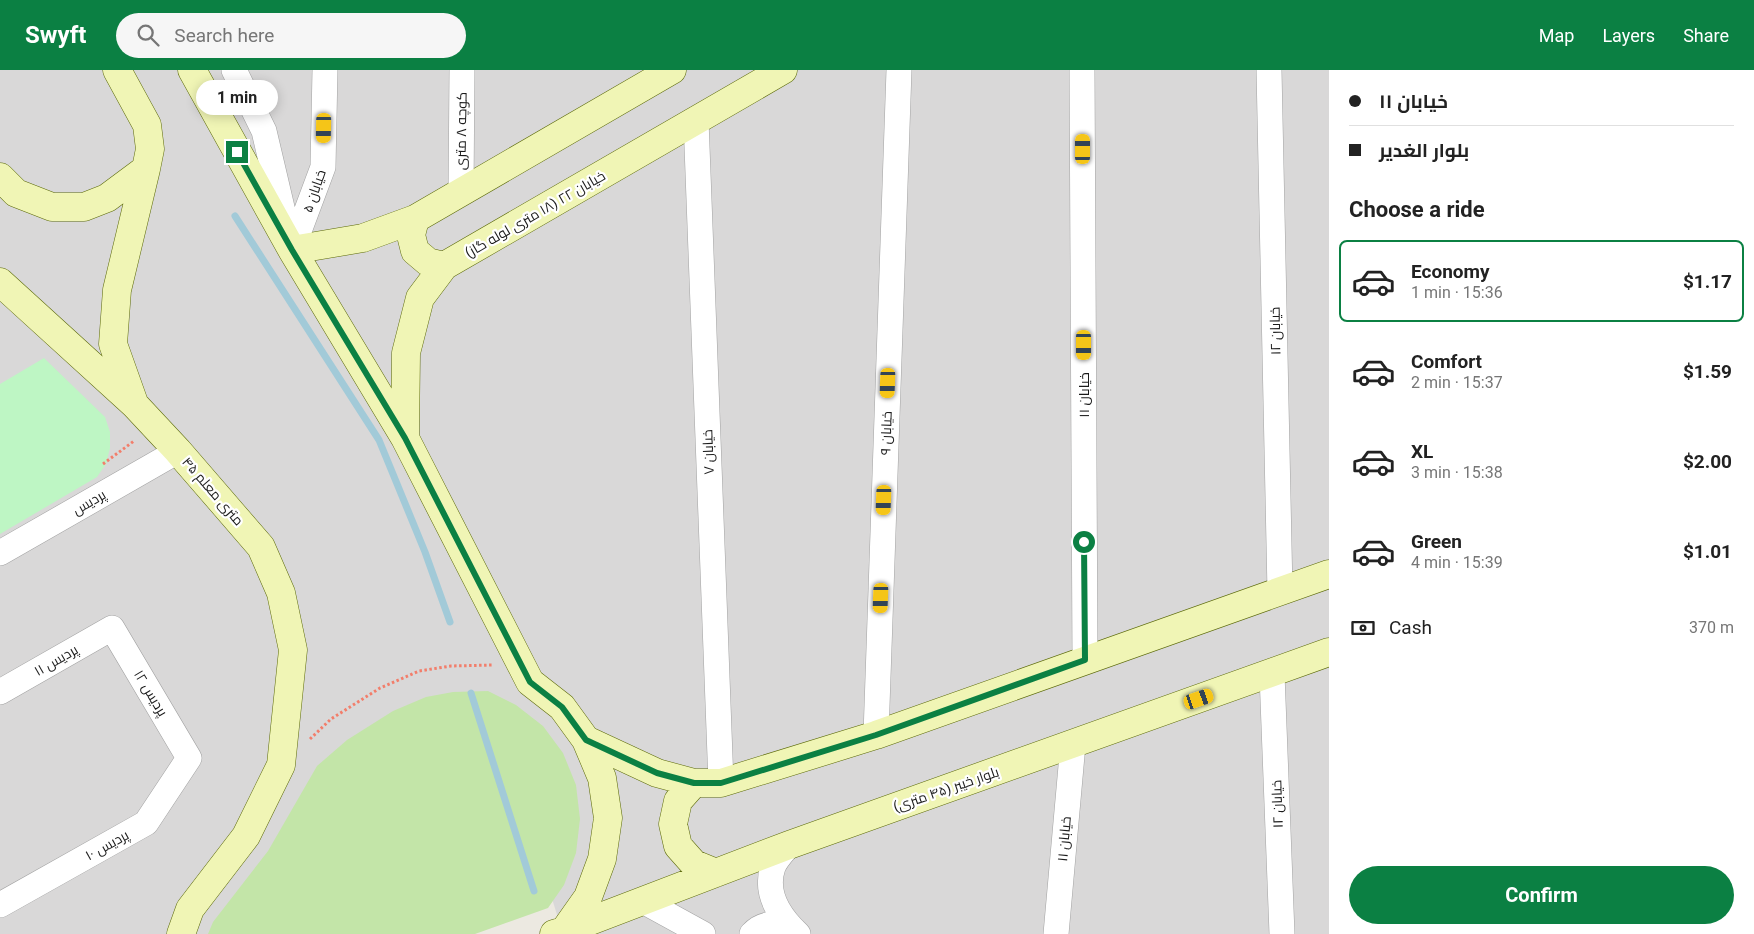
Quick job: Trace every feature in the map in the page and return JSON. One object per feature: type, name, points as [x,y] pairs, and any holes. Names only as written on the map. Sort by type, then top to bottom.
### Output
[{"type":"main road","points":[[117,70],[147,124],[150,149],[117,290],[113,344],[135,405]]},
{"type":"main road","points":[[192,70],[292,250],[405,438],[530,682],[562,707],[586,740],[602,778],[608,818],[602,859],[588,897],[559,932]]},
{"type":"main road","points":[[292,250],[363,238],[415,219],[672,70]]},
{"type":"main road","name":"خیابان ۲۲ (۱۸ متری لوله گاز)","points":[[405,438],[406,353],[420,298],[444,266],[783,70]]},
{"type":"main road","points":[[0,177],[16,193],[52,207],[84,207],[107,198],[146,169]]},
{"type":"main road","points":[[415,219],[411,235],[416,251],[428,262],[444,266]]},
{"type":"main road","name":"۴۵ متری معلم","points":[[0,282],[135,405],[178,451],[261,547],[281,593],[293,650],[281,766],[246,836],[190,909]]},
{"type":"main road","points":[[586,740],[657,773],[694,783],[721,783],[876,735],[1329,574]]},
{"type":"main road","name":"بلوار خیبر (۴۵ متری)","points":[[559,932],[594,927],[643,900],[790,844],[1272,674],[1329,652]]},
{"type":"main road","points":[[694,783],[678,801],[676,808],[673,824],[678,846],[694,864],[716,873]]},
{"type":"main road","points":[[168,934],[190,909]]},
{"type":"main road","points":[[181,934],[190,909]]},
{"type":"street","points":[[234,70],[264,131],[292,250]]},
{"type":"street","name":"خیابان ۵","points":[[292,250],[323,167],[325,70]]},
{"type":"street","name":"کوچه ۸ متری","points":[[461,192],[462,70]]},
{"type":"street","name":"خیابان ۹","points":[[876,735],[899,70]]},
{"type":"street","name":"خیابان ۱۱","points":[[1082,70],[1085,660]]},
{"type":"street","name":"خیابان ۱۲","points":[[1269,70],[1280,592]]},
{"type":"street","name":"خیابان ۷","points":[[696,120],[721,783]]},
{"type":"street","name":"پردیس","points":[[0,553],[178,451]]},
{"type":"street","name":"پردیس ۱۱","points":[[0,692],[112,628]]},
{"type":"street","name":"پردیس ۱۲","points":[[112,628],[189,758]]},
{"type":"street","name":"خیابان ۱۲","points":[[1272,674],[1282,934]]},
{"type":"street","name":"خیابان ۱۱","points":[[1056,934],[1073,744]]},
{"type":"street","name":"پردیس ۱۰","points":[[0,905],[146,823],[189,758]]},
{"type":"street","points":[[790,844],[774,867],[770,885],[776,907],[793,929]]},
{"type":"street","points":[[643,900],[703,934]]},
{"type":"street","points":[[752,934],[766,925],[777,923],[793,929]]},
{"type":"path","points":[[101,465],[154,426]]},
{"type":"path","points":[[310,739],[331,719],[380,688],[419,672],[451,666],[493,665],[530,682]]},
{"type":"shaded area","points":[[0,70],[1329,70],[1329,934],[563,934],[530,828],[228,934],[0,934]]},
{"type":"green space","points":[[44,358],[105,417],[110,432],[110,448],[106,464],[97,477],[0,534],[0,384]]},
{"type":"green space","points":[[488,691],[516,705],[543,726],[563,753],[576,785],[580,819],[576,853],[564,885],[548,908],[475,934],[208,934],[213,922],[268,851],[317,766],[347,740],[393,711],[426,697],[453,692]]},
{"type":"waterway","points":[[235,216],[379,440],[425,552],[450,622]]},
{"type":"waterway","points":[[471,693],[534,891]]},
{"type":"route","points":[[237,152],[292,250],[405,438],[530,682],[562,707],[586,740],[657,773],[694,783],[721,783],[876,735],[1085,660],[1084,542]]}]
